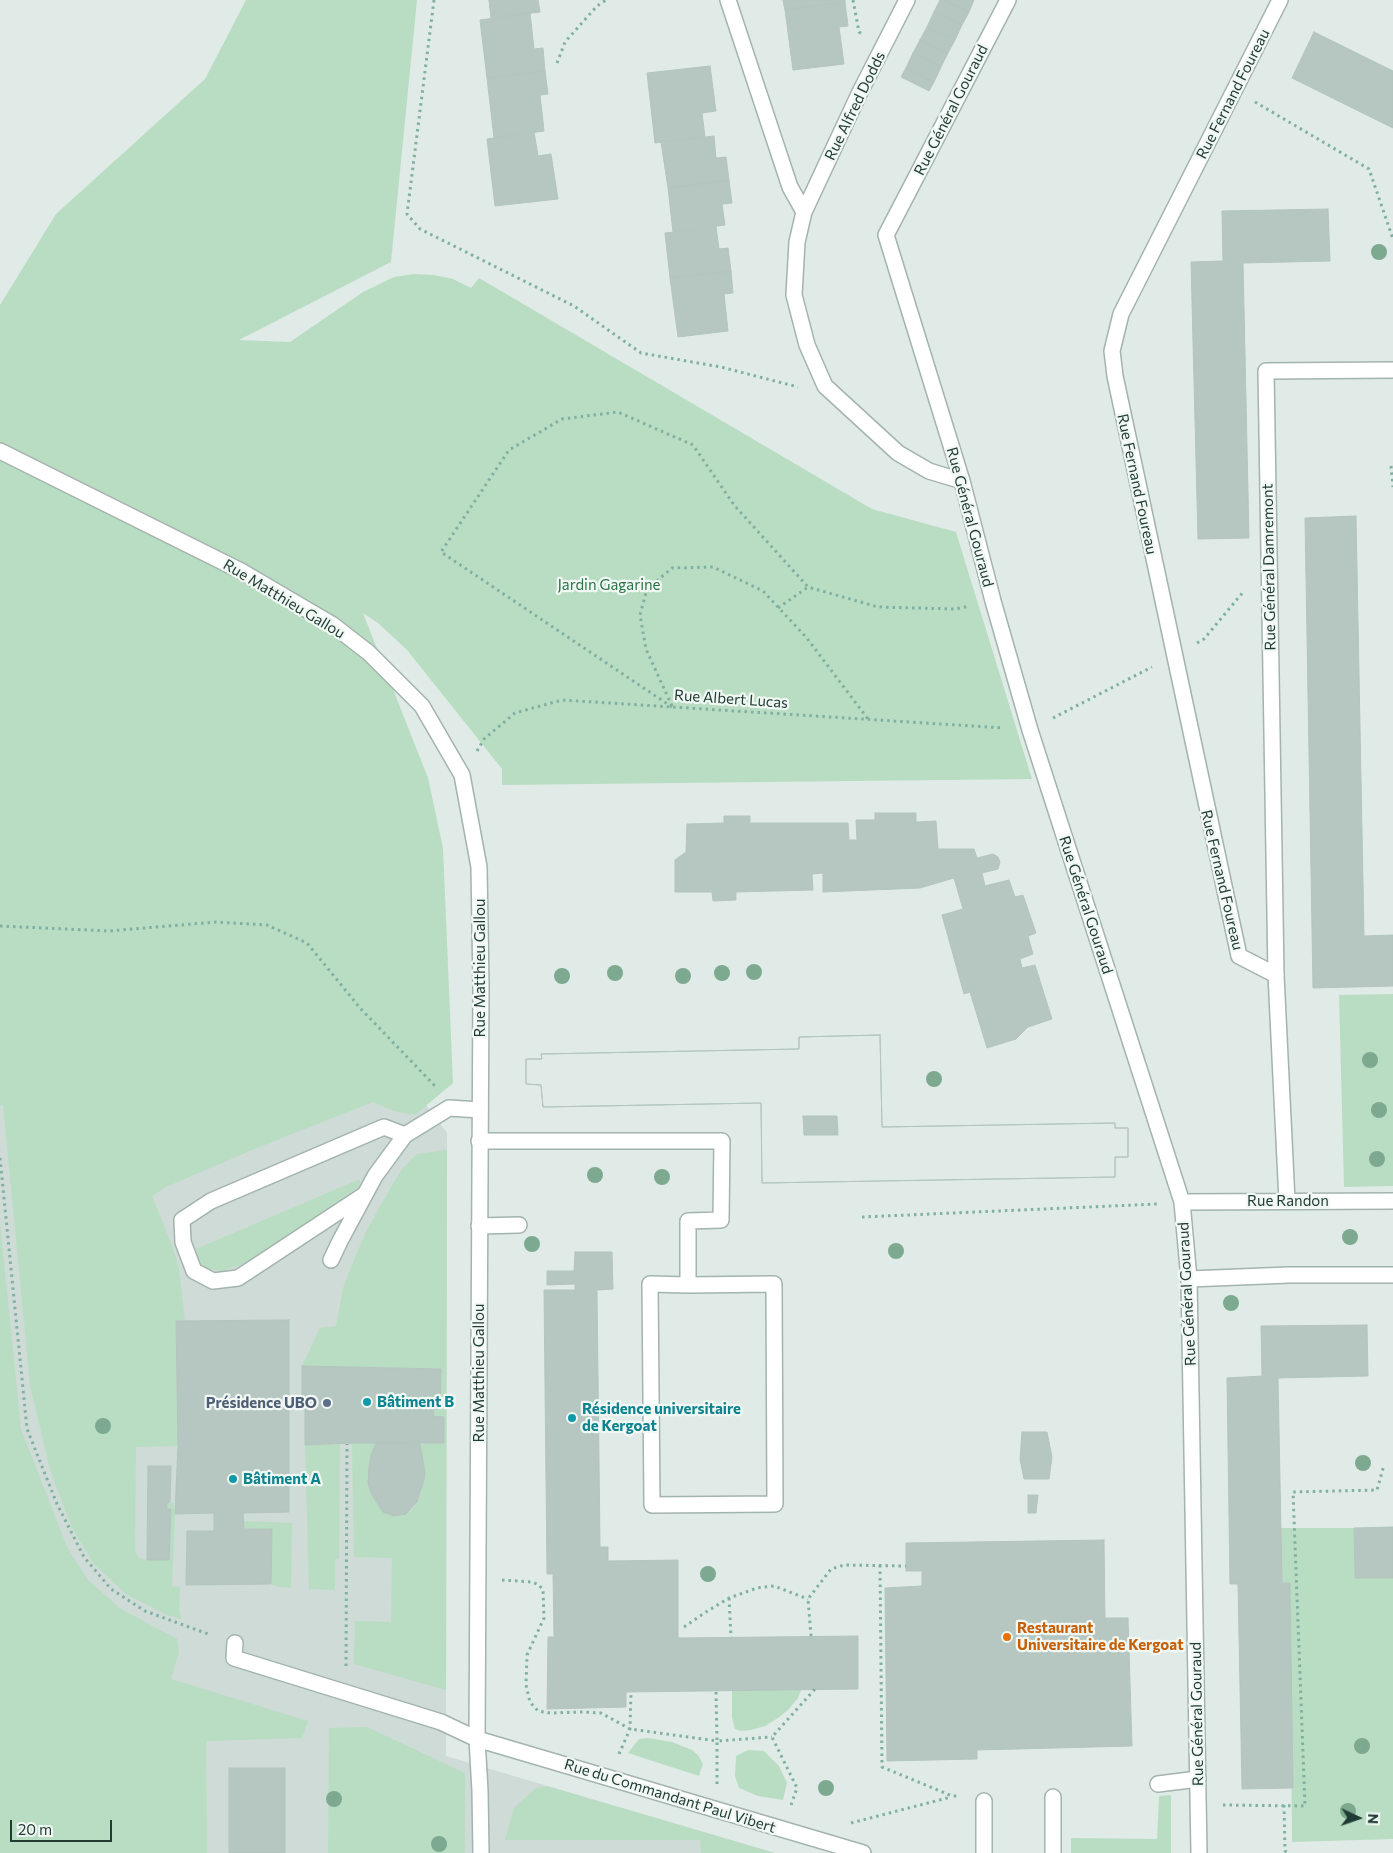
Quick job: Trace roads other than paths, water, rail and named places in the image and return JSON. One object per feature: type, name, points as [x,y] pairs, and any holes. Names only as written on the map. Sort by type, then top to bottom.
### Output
[{"type":"street","points":[[728,0],[790,187],[804,212]]},
{"type":"street","name":"Rue Alfred Dodds","points":[[907,0],[860,92],[804,212],[797,242],[794,295],[810,353],[825,386],[898,453],[929,470],[962,481]]},
{"type":"street","name":"Rue Général Gouraud","points":[[1008,0],[886,235],[962,481],[993,601],[1030,730],[1182,1202],[1189,1279],[1199,1853]]},
{"type":"street","name":"Rue Fernand Foureau","points":[[1276,975],[1239,956],[1115,376],[1112,351],[1121,314],[1280,0]]},
{"type":"street","name":"Rue Général Damremont","points":[[1287,1201],[1276,975],[1266,371],[1393,370]]},
{"type":"street","name":"Rue Matthieu Gallou","points":[[0,451],[241,571],[333,625],[369,653],[422,706],[462,775],[479,867],[480,1110],[477,1738],[481,1853]]},
{"type":"street","points":[[331,1260],[375,1176],[405,1135],[449,1108],[480,1110]]},
{"type":"street","points":[[364,1196],[238,1278],[213,1281],[194,1271],[183,1242],[182,1220],[211,1202],[384,1128],[405,1135]]},
{"type":"street","points":[[479,1141],[722,1141],[721,1220],[688,1221],[688,1285]]},
{"type":"street","name":"Rue Randon","points":[[1182,1202],[1393,1201]]},
{"type":"street","points":[[479,1226],[519,1225]]},
{"type":"street","points":[[1189,1279],[1289,1275],[1393,1275]]},
{"type":"street","points":[[650,1284],[688,1285],[774,1284],[775,1504],[652,1504],[650,1284]]},
{"type":"street","name":"Rue du Commandant Paul Vibert","points":[[235,1643],[234,1658],[441,1722],[477,1738],[863,1853]]},
{"type":"street","points":[[1158,1784],[1198,1779]]},
{"type":"street","points":[[1053,1797],[1053,1853]]},
{"type":"street","points":[[984,1801],[984,1853]]},
{"type":"place","name":"Bâtiment B","points":[[367,1402]]},
{"type":"place","name":"Présidence UBO","points":[[327,1403]]},
{"type":"place","name":"Résidence universitaire de Kergoat","points":[[572,1418]]},
{"type":"place","name":"Bâtiment A","points":[[233,1479]]},
{"type":"place","name":"Restaurant Universitaire de Kergoat","points":[[1007,1637]]},
{"type":"park label","name":"Jardin Gagarine","points":[[609,585]]}]
